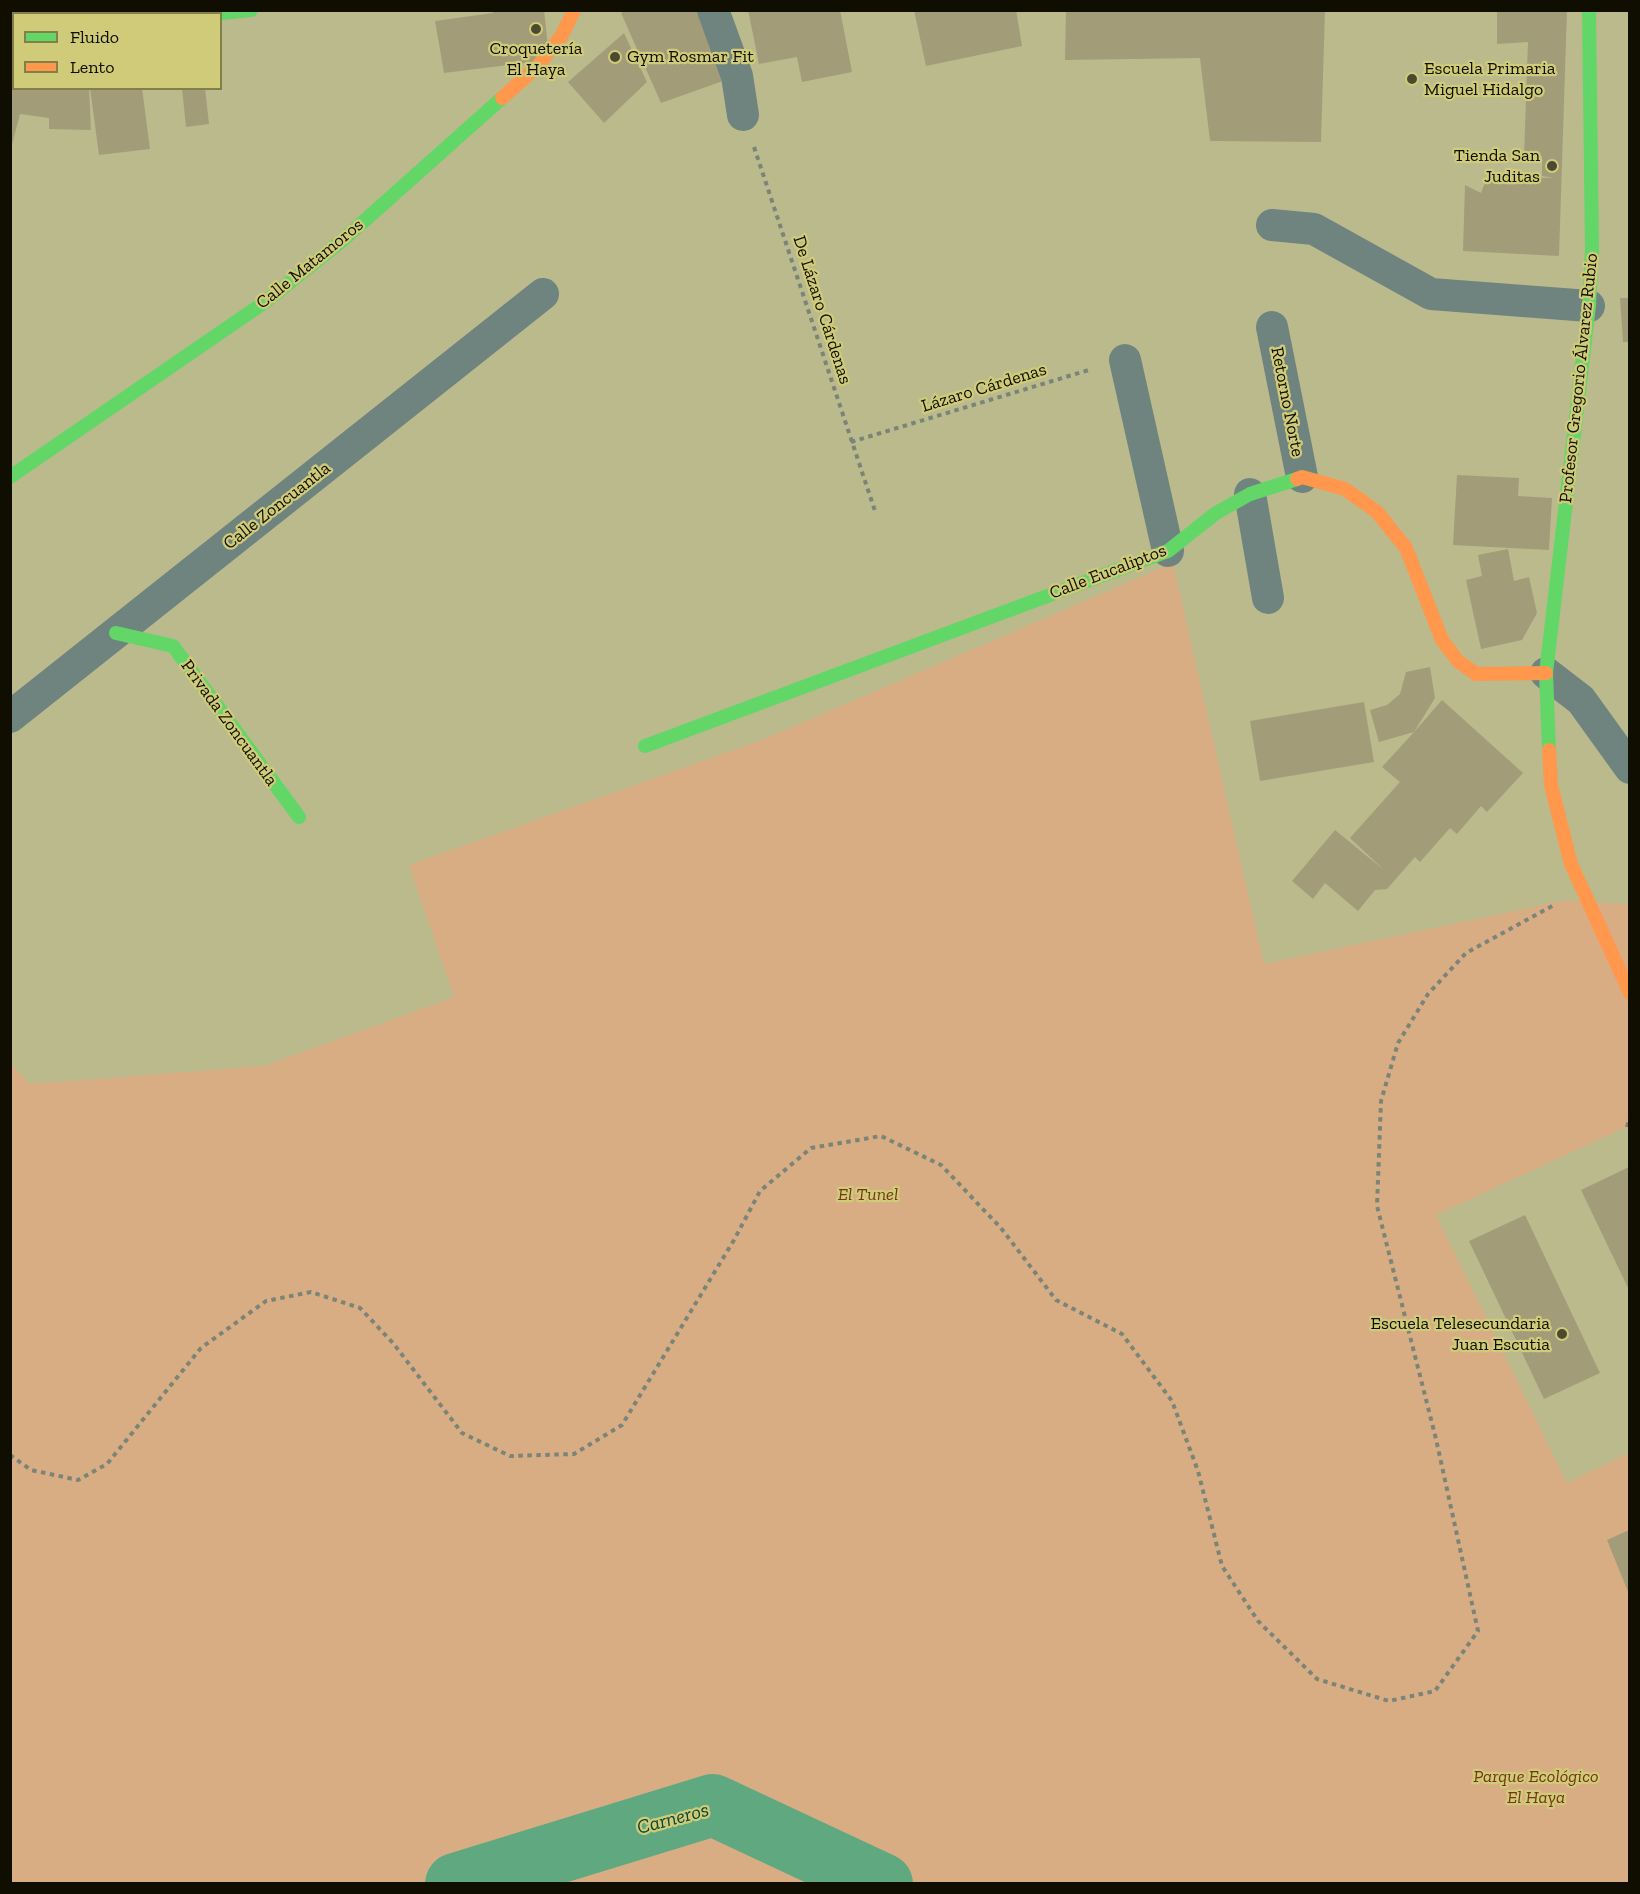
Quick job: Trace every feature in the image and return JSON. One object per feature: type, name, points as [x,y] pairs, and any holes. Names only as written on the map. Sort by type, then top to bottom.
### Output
[{"type":"street","points":[[222,13],[250,10]]},
{"type":"street","name":"Calle Matamoros","points":[[10,477],[265,302],[344,239],[537,67],[562,35],[574,10]]},
{"type":"street","points":[[713,10],[737,76],[743,115]]},
{"type":"street","name":"Profesor Gregorio Álvarez Rubio","points":[[1589,10],[1592,250],[1589,306],[1546,673],[1551,784],[1571,864],[1629,993]]},
{"type":"street","points":[[1272,225],[1314,229],[1431,294],[1589,306]]},
{"type":"street","name":"Calle Zoncuantla","points":[[10,717],[543,294]]},
{"type":"street","name":"Retorno Norte","points":[[1272,327],[1302,477]]},
{"type":"street","points":[[1125,360],[1168,551]]},
{"type":"street","points":[[1302,477],[1345,489],[1384,521],[1406,548],[1442,640],[1458,662],[1476,674],[1546,673],[1581,700],[1629,768]]},
{"type":"street","name":"Calle Eucaliptos","points":[[645,746],[1168,551],[1216,513],[1250,494],[1302,477]]},
{"type":"street","points":[[1250,494],[1268,598]]},
{"type":"street","name":"Privada Zoncuantla","points":[[116,633],[173,646],[299,817]]},
{"type":"path","name":"De Lázaro Cárdenas","points":[[743,115],[876,514]]},
{"type":"path","name":"Lázaro Cárdenas","points":[[851,442],[1125,360]]},
{"type":"path","points":[[10,1455],[31,1470],[78,1480],[107,1464],[201,1348],[266,1301],[311,1292],[360,1308],[393,1343],[462,1433],[510,1456],[574,1454],[622,1425],[734,1240],[760,1191],[811,1148],[881,1136],[941,1166],[1001,1228],[1056,1300],[1122,1334],[1172,1401],[1198,1471],[1222,1566],[1258,1621],[1317,1679],[1389,1701],[1434,1691],[1478,1631],[1436,1439],[1377,1206],[1381,1101],[1398,1043],[1428,994],[1466,953],[1582,889]]},
{"type":"path","points":[[1626,1127],[1629,1117]]},
{"type":"green space","name":"El Tunel","points":[[1173,563],[1264,964],[1566,900],[1629,905],[1629,1133],[1626,1127],[1436,1215],[1567,1483],[1629,1453],[1629,1883],[11,1883],[10,1063],[30,1084],[264,1066],[454,997],[409,865],[762,740]]},
{"type":"building","points":[[493,10],[544,10],[548,47],[532,62],[444,73],[435,21],[493,13]]},
{"type":"building","points":[[626,10],[713,10],[737,76],[661,103],[621,13]]},
{"type":"building","points":[[748,10],[840,10],[852,72],[802,82],[797,57],[759,64]]},
{"type":"building","points":[[914,10],[1016,10],[1022,46],[926,66]]},
{"type":"building","points":[[1066,10],[1325,10],[1321,142],[1210,141],[1200,58],[1065,60]]},
{"type":"building","points":[[1497,10],[1567,10],[1559,256],[1463,251],[1465,185],[1481,193],[1487,177],[1554,178],[1542,176],[1542,156],[1524,156],[1528,42],[1497,44]]},
{"type":"building","name":"Gym Rosmar Fit","points":[[624,33],[647,82],[604,123],[568,82]]},
{"type":"building","points":[[10,67],[12,67],[12,90],[89,90],[91,130],[49,129],[49,118],[20,114],[10,152]]},
{"type":"building","points":[[90,90],[142,90],[150,149],[99,155]]},
{"type":"building","points":[[182,90],[205,90],[209,124],[186,127]]},
{"type":"building","points":[[1620,298],[1629,298],[1629,342],[1623,342]]},
{"type":"building","points":[[1457,475],[1519,478],[1518,496],[1552,498],[1549,550],[1453,545]]},
{"type":"building","points":[[1508,549],[1514,581],[1529,577],[1537,613],[1522,640],[1481,649],[1466,580],[1482,576],[1478,555]]},
{"type":"building","points":[[1430,667],[1435,698],[1414,732],[1379,742],[1370,710],[1387,705],[1400,694],[1406,672]]},
{"type":"building","points":[[1442,700],[1523,773],[1487,812],[1481,806],[1457,834],[1450,828],[1420,862],[1415,857],[1387,889],[1375,890],[1358,911],[1325,883],[1313,899],[1292,881],[1335,830],[1384,870],[1350,838],[1400,782],[1382,767]]},
{"type":"building","points":[[1364,702],[1374,762],[1260,781],[1250,721]]},
{"type":"building","points":[[1629,1167],[1629,1290],[1581,1190]]},
{"type":"building","points":[[1525,1215],[1600,1373],[1544,1399],[1469,1241]]},
{"type":"building","points":[[1629,1530],[1629,1594],[1607,1540]]},
{"type":"waterway","name":"Carneros","points":[[456,1884],[713,1805],[882,1884]]},
{"type":"traffic: fast","points":[[222,13],[251,10]]},
{"type":"traffic: fast","points":[[1549,750],[1546,673],[1589,306],[1592,250],[1589,10]]},
{"type":"traffic: fast","points":[[10,477],[265,302],[344,239],[502,98]]},
{"type":"traffic: fast","points":[[645,746],[1168,551],[1216,513],[1250,494],[1297,479]]},
{"type":"traffic: fast","points":[[116,633],[173,646],[299,817]]},
{"type":"traffic: slow","points":[[502,98],[537,67],[562,35],[574,10]]},
{"type":"traffic: slow","points":[[1297,479],[1302,477],[1345,489],[1377,512],[1406,548],[1442,640],[1458,661],[1476,674],[1546,673]]},
{"type":"traffic: slow","points":[[1549,750],[1551,785],[1571,864],[1630,993]]},
{"type":"place","name":"Croquetería El Haya","points":[[536,29]]},
{"type":"place","name":"Gym Rosmar Fit","points":[[615,57]]},
{"type":"place","name":"Escuela Primaria Miguel Hidalgo","points":[[1412,79]]},
{"type":"place","name":"Tienda San Juditas","points":[[1552,166]]},
{"type":"place","name":"Escuela Telesecundaria Juan Escutia","points":[[1562,1334]]},
{"type":"park label","name":"Parque Ecológico El Haya","points":[[1536,1787]]}]
